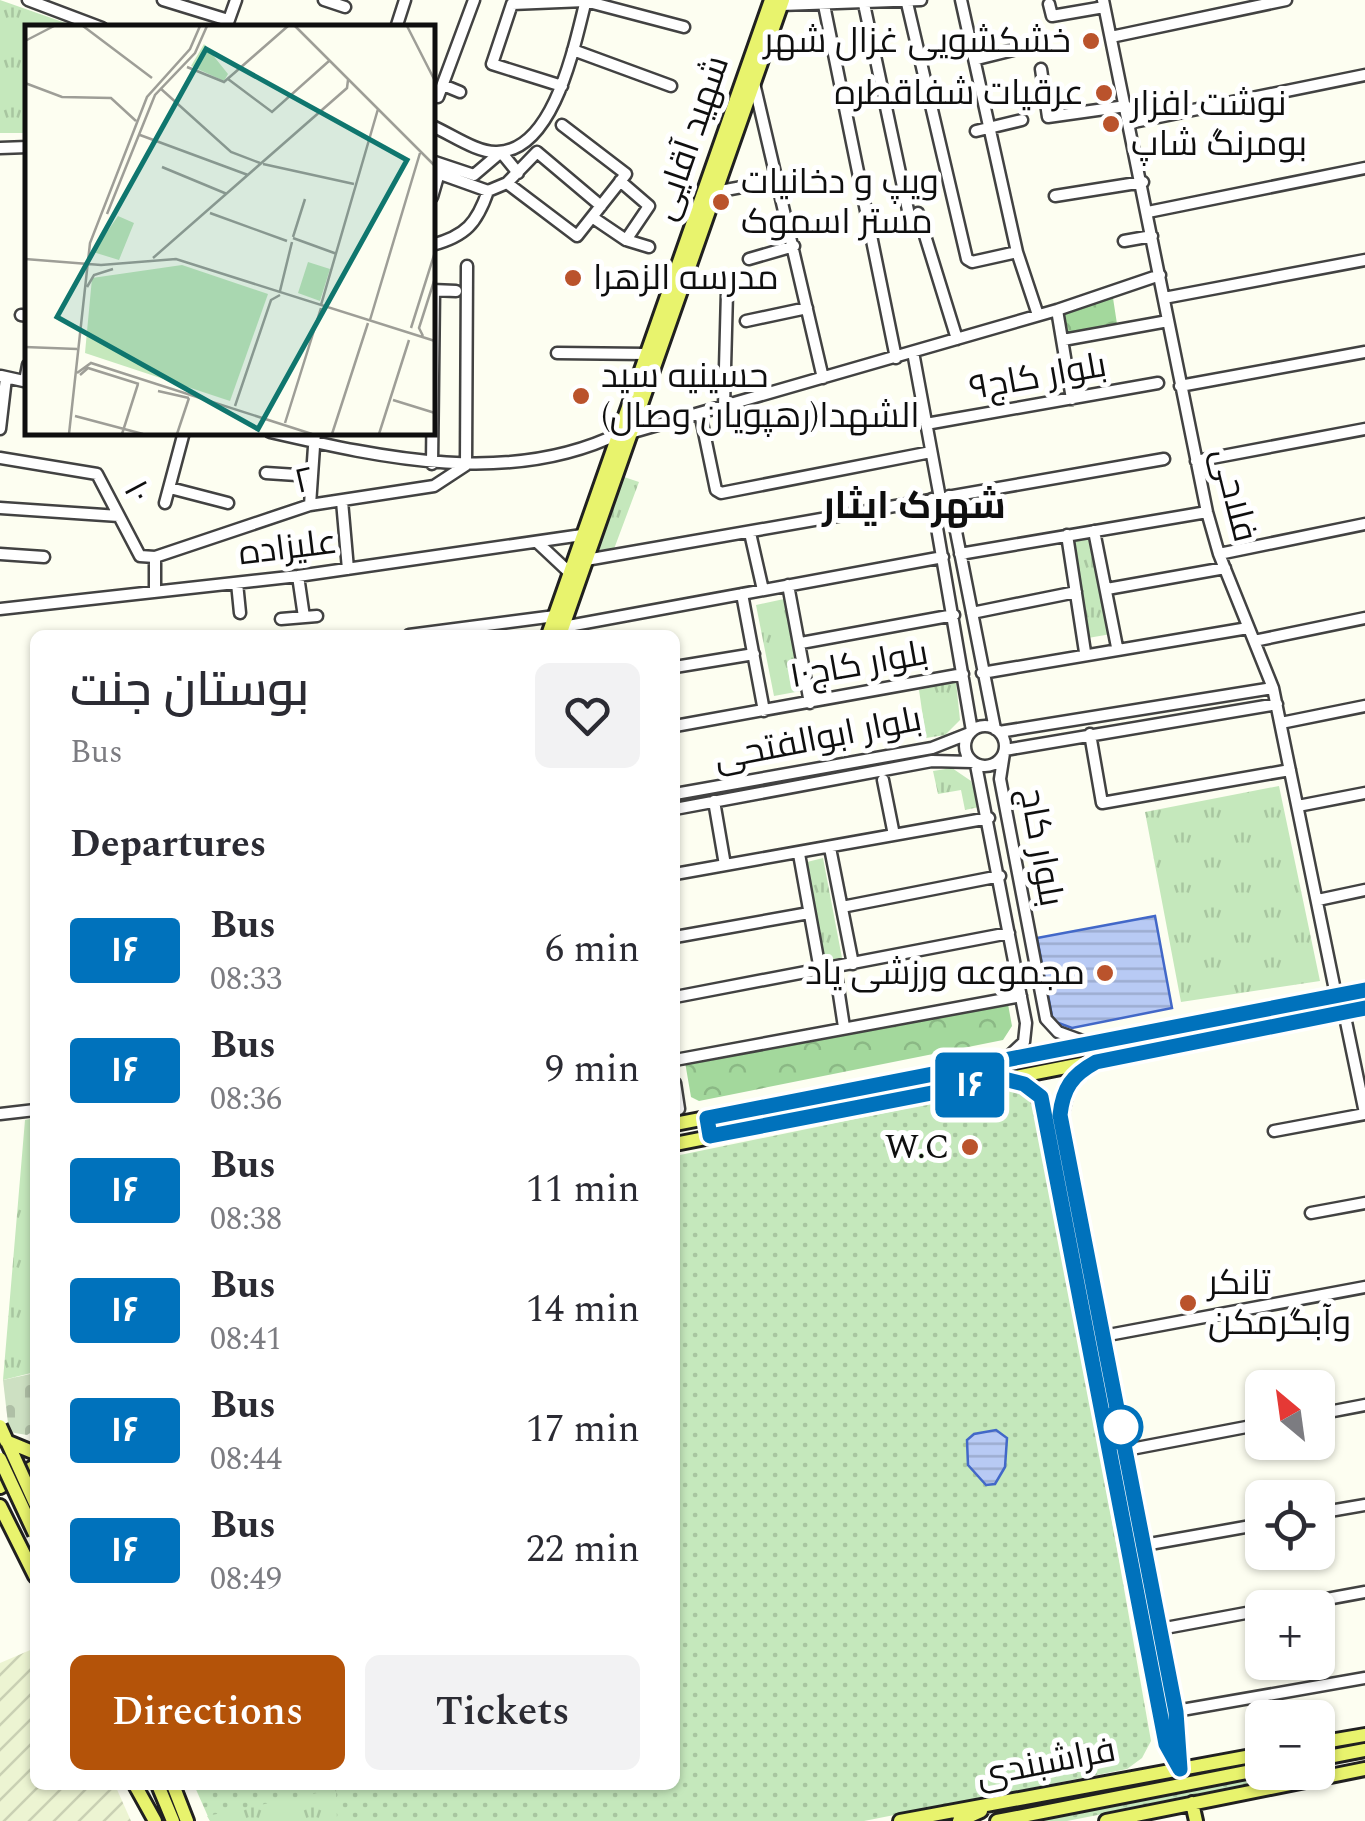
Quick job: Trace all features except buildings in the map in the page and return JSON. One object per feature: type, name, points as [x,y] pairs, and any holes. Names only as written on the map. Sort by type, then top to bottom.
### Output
[{"type":"main road","name":"شهید آقایی","points":[[560,626],[586,560],[647,354],[715,192],[778,2]]},
{"type":"main road","name":"شهید آقایی","points":[[560,626],[582,535],[625,432],[778,2]]},
{"type":"main road","points":[[680,1123],[1365,990]]},
{"type":"main road","points":[[680,1143],[1365,1008]]},
{"type":"main road","points":[[1096,1062],[1068,1084],[1054,1117],[1166,1744],[1180,1769]]},
{"type":"main road","points":[[1004,1079],[1035,1090],[1054,1117],[1104,1336],[1176,1712],[1180,1769]]},
{"type":"main road","points":[[707,1118],[710,1136]]},
{"type":"main road","points":[[0,1426],[30,1493]]},
{"type":"main road","points":[[0,1437],[30,1452]]},
{"type":"main road","points":[[30,1447],[0,1461],[30,1524]]},
{"type":"main road","points":[[0,1486],[30,1469]]},
{"type":"main road","points":[[10,1522],[14,1504],[30,1493]]},
{"type":"main road","points":[[0,1506],[30,1565]]},
{"type":"main road","points":[[1335,1741],[1365,1735]]},
{"type":"main road","points":[[1166,1744],[1181,1742]]},
{"type":"main road","points":[[1335,1756],[1365,1750]]},
{"type":"main road","name":"فراشبندی","points":[[900,1821],[1245,1757]]},
{"type":"main road","name":"فراشبندی","points":[[1106,1821],[1365,1768]]},
{"type":"main road","name":"فراشبندی","points":[[997,1821],[1245,1773]]},
{"type":"main road","points":[[140,1790],[155,1821]]},
{"type":"main road","points":[[160,1790],[174,1821]]},
{"type":"main road","points":[[175,1790],[187,1821]]},
{"type":"main road","points":[[959,1821],[997,1803]]},
{"type":"main road","points":[[1192,1803],[1196,1821]]},
{"type":"street","points":[[28,0],[95,25]]},
{"type":"street","points":[[163,0],[227,24],[236,0]]},
{"type":"street","points":[[324,0],[345,7]]},
{"type":"street","points":[[397,25],[405,0]]},
{"type":"street","points":[[438,97],[474,0]]},
{"type":"street","points":[[778,2],[824,5],[921,0]]},
{"type":"street","points":[[961,0],[1017,252],[1038,316]]},
{"type":"street","points":[[1111,37],[1286,0]]},
{"type":"street","points":[[562,86],[492,64],[512,4],[586,1],[684,27]]},
{"type":"street","points":[[435,162],[474,175],[540,124],[562,86],[586,1]]},
{"type":"street","points":[[907,2],[967,259],[972,262],[1017,252]]},
{"type":"street","points":[[1049,4],[1052,16],[1103,3]]},
{"type":"street","name":"فلاحی","points":[[1103,3],[1143,182],[1207,512],[1218,554],[1274,688],[1336,995]]},
{"type":"street","points":[[864,4],[914,214],[957,339]]},
{"type":"street","points":[[824,5],[896,358]]},
{"type":"street","points":[[962,69],[1018,48]]},
{"type":"street","points":[[573,50],[671,86]]},
{"type":"street","points":[[1041,70],[1048,116],[1126,106]]},
{"type":"street","points":[[1129,123],[1365,75]]},
{"type":"street","points":[[754,83],[780,180],[823,378]]},
{"type":"street","points":[[443,85],[460,92]]},
{"type":"street","points":[[976,131],[1022,120]]},
{"type":"street","points":[[507,183],[577,236],[626,174],[562,124]]},
{"type":"street","points":[[435,127],[501,152],[518,172]]},
{"type":"street","points":[[0,148],[25,146]]},
{"type":"street","points":[[435,244],[458,238],[478,221],[488,192],[507,183],[537,152],[601,206]]},
{"type":"street","points":[[1148,212],[1365,168]]},
{"type":"street","points":[[436,172],[488,192]]},
{"type":"street","points":[[715,192],[780,180]]},
{"type":"street","points":[[620,181],[649,206],[626,240]]},
{"type":"street","points":[[1054,196],[1143,182]]},
{"type":"street","points":[[989,198],[1019,186]]},
{"type":"street","points":[[592,217],[626,240],[649,248]]},
{"type":"street","points":[[1124,240],[1152,236]]},
{"type":"street","points":[[749,259],[794,246]]},
{"type":"street","points":[[1164,298],[1365,260]]},
{"type":"street","points":[[466,266],[466,465]]},
{"type":"street","points":[[310,505],[315,438],[432,464],[466,465],[592,446],[625,432],[1038,316],[1160,275]]},
{"type":"street","points":[[435,290],[456,290]]},
{"type":"street","points":[[724,406],[727,292]]},
{"type":"street","points":[[746,321],[807,308]]},
{"type":"street","points":[[1057,310],[1072,399]]},
{"type":"street","points":[[1063,340],[1168,321]]},
{"type":"street","points":[[914,352],[940,498],[943,557],[971,712],[971,732],[964,745],[974,764],[993,765],[1004,751],[1023,747],[1277,704]]},
{"type":"street","points":[[1180,386],[1365,352]]},
{"type":"street","points":[[557,354],[647,354]]},
{"type":"street","points":[[0,429],[3,377]]},
{"type":"street","name":"بلوار کاج۹","points":[[926,424],[1158,383]]},
{"type":"street","points":[[700,413],[718,493],[931,452]]},
{"type":"street","points":[[1196,461],[1365,428]]},
{"type":"street","points":[[166,503],[183,435]]},
{"type":"street","points":[[432,435],[432,464]]},
{"type":"street","points":[[592,446],[606,450],[611,458]]},
{"type":"street","name":"۱۰","points":[[0,458],[97,474],[140,556],[155,558]]},
{"type":"street","points":[[586,560],[1164,459]]},
{"type":"street","name":"۲","points":[[155,558],[310,505],[434,486],[466,465]]},
{"type":"street","points":[[266,473],[312,476]]},
{"type":"street","points":[[170,488],[228,504]]},
{"type":"street","points":[[940,498],[960,554],[989,710],[1004,751]]},
{"type":"street","points":[[342,501],[348,569]]},
{"type":"street","points":[[0,508],[119,516]]},
{"type":"street","points":[[960,554],[1207,512]]},
{"type":"street","points":[[1218,554],[1365,524]]},
{"type":"street","points":[[1089,532],[1107,589],[1117,647]]},
{"type":"street","points":[[750,533],[763,590]]},
{"type":"street","name":"علیزاده","points":[[0,609],[298,576],[582,535]]},
{"type":"street","points":[[1067,535],[1085,652]]},
{"type":"street","points":[[538,543],[570,574]]},
{"type":"street","points":[[0,554],[44,556]]},
{"type":"street","points":[[493,630],[560,626],[943,557]]},
{"type":"street","points":[[155,558],[155,592]]},
{"type":"street","points":[[1107,589],[1224,568]]},
{"type":"street","points":[[298,576],[304,617]]},
{"type":"street","points":[[237,583],[240,613]]},
{"type":"street","points":[[948,586],[966,583]]},
{"type":"street","points":[[788,586],[810,702]]},
{"type":"street","points":[[972,613],[1076,592]]},
{"type":"street","points":[[742,594],[764,711]]},
{"type":"street","points":[[801,643],[954,614]]},
{"type":"street","points":[[281,620],[317,616]]},
{"type":"street","points":[[1254,641],[1365,618]]},
{"type":"street","points":[[982,673],[1101,649],[1248,628]]},
{"type":"street","points":[[680,666],[754,654]]},
{"type":"street","name":"بلوار کاج۱۰","points":[[680,725],[964,674]]},
{"type":"street","points":[[971,732],[1022,730],[1274,688]]},
{"type":"street","points":[[1281,723],[1365,706]]},
{"type":"street","points":[[971,712],[978,718],[989,710]]},
{"type":"street","points":[[1140,710],[1143,725]]},
{"type":"street","points":[[1022,730],[1014,739],[1023,747]]},
{"type":"street","name":"بلوار ابوالفتحی","points":[[680,793],[932,748],[971,732]]},
{"type":"street","points":[[1090,734],[1102,803],[1290,770]]},
{"type":"street","points":[[932,748],[943,754],[932,761]]},
{"type":"street","name":"بلوار کاج","points":[[1004,751],[1000,779],[1046,1017]]},
{"type":"street","name":"بلوار ابوالفتحی","points":[[680,808],[932,761],[974,764]]},
{"type":"street","name":"بلوار کاج","points":[[974,764],[983,784],[1026,1023]]},
{"type":"street","points":[[793,771],[794,785]]},
{"type":"street","points":[[983,784],[989,773],[1000,779]]},
{"type":"street","points":[[883,780],[894,835]]},
{"type":"street","points":[[1298,806],[1365,793]]},
{"type":"street","points":[[714,801],[725,866]]},
{"type":"street","points":[[680,873],[988,818]]},
{"type":"street","points":[[830,848],[853,964]]},
{"type":"street","points":[[799,854],[820,970]]},
{"type":"street","points":[[842,906],[1000,876]]},
{"type":"street","points":[[1318,900],[1365,890]]},
{"type":"street","points":[[680,936],[810,913]]},
{"type":"street","points":[[680,996],[1009,934]]},
{"type":"street","points":[[1016,964],[1034,960]]},
{"type":"street","points":[[835,968],[844,1027]]},
{"type":"street","points":[[680,1059],[1021,996]]},
{"type":"street","points":[[1274,1131],[1365,1114],[1344,1012]]},
{"type":"street","points":[[1005,1060],[1024,1042],[1026,1023],[1036,1026],[1046,1017],[1058,1032],[1089,1043]]},
{"type":"street","points":[[0,1114],[30,1111]]},
{"type":"street","points":[[1311,1213],[1365,1203]]},
{"type":"street","points":[[1104,1336],[1365,1287]]},
{"type":"street","points":[[1335,1411],[1365,1405]]},
{"type":"street","points":[[1126,1450],[1245,1427]]},
{"type":"street","points":[[1335,1511],[1365,1505]]},
{"type":"street","points":[[1144,1545],[1245,1527]]},
{"type":"street","points":[[1335,1597],[1365,1592]]},
{"type":"street","points":[[1160,1629],[1245,1613]]},
{"type":"street","points":[[1176,1712],[1365,1678]]},
{"type":"green space","points":[[0,0],[71,25],[25,25],[25,133],[0,133]]},
{"type":"green space","points":[[1113,298],[1117,324],[1068,333],[1064,313]]},
{"type":"green space","points":[[624,477],[639,482],[614,549],[597,550]]},
{"type":"green space","points":[[1092,538],[1111,634],[1088,638],[1072,541]]},
{"type":"green space","points":[[784,599],[801,691],[774,696],[756,605]]},
{"type":"green space","points":[[956,682],[960,720],[945,735],[926,738],[919,690]]},
{"type":"green space","points":[[952,768],[971,781],[979,807],[965,810],[961,790],[938,794],[933,771]]},
{"type":"green space","points":[[1279,786],[1320,981],[1181,1002],[1145,812]]},
{"type":"green space","points":[[823,858],[842,958],[825,960],[807,862]]},
{"type":"green space","points":[[1008,1004],[1012,1026],[1003,1040],[699,1101],[691,1097],[685,1062]]},
{"type":"green space","points":[[1006,1088],[1029,1096],[1039,1109],[1151,1741],[1142,1758],[1127,1769],[864,1821],[210,1821],[196,1790],[680,1790],[680,1155]]},
{"type":"green space","points":[[30,1119],[30,1373],[3,1380],[25,1120]]},
{"type":"green space","points":[[30,1374],[27,1435],[9,1432],[3,1380]]},
{"type":"green space","points":[[30,1650],[30,1790],[117,1790],[131,1821],[0,1821],[0,1663]]},
{"type":"green space","points":[[1245,1780],[1245,1786],[1067,1821],[1026,1821]]},
{"type":"green space","points":[[336,1790],[337,1821],[210,1821],[207,1816]]},
{"type":"water","name":"مجموعه ورزشی یاد","points":[[1155,916],[1172,1008],[1072,1028],[1053,1021],[1037,938]]},
{"type":"water","points":[[996,1430],[1007,1438],[1005,1467],[995,1484],[986,1485],[968,1465],[967,1440],[974,1434]]},
{"type":"bus line","name":"۱۶","points":[[1365,990],[707,1118],[710,1136],[1004,1079],[1024,1084],[1041,1097],[1166,1744],[1180,1769],[1176,1712],[1060,1115],[1062,1097],[1072,1078],[1096,1062],[1365,1008]]},
{"type":"place","name":"خشکشویی غزال شهر","points":[[1091,41]]},
{"type":"place","name":"عرقیات شفاقطره","points":[[1104,93]]},
{"type":"place","name":"نوشت افزار بومرنگ شاپ","points":[[1111,124]]},
{"type":"place","name":"ویپ و دخانیات مستر اسموک","points":[[721,202]]},
{"type":"place","name":"مدرسه الزهرا","points":[[573,278]]},
{"type":"place","name":"حسینیه سید الشهدا(رهپویان وصال)","points":[[581,396]]},
{"type":"place","name":"مجموعه ورزشی یاد","points":[[1105,973]]},
{"type":"place","name":"W.C","points":[[970,1147]]},
{"type":"place","name":"تانکر وآبگرمکن","points":[[1188,1303]]},
{"type":"district","name":"شهرک ایثار","points":[[914,507]]}]
